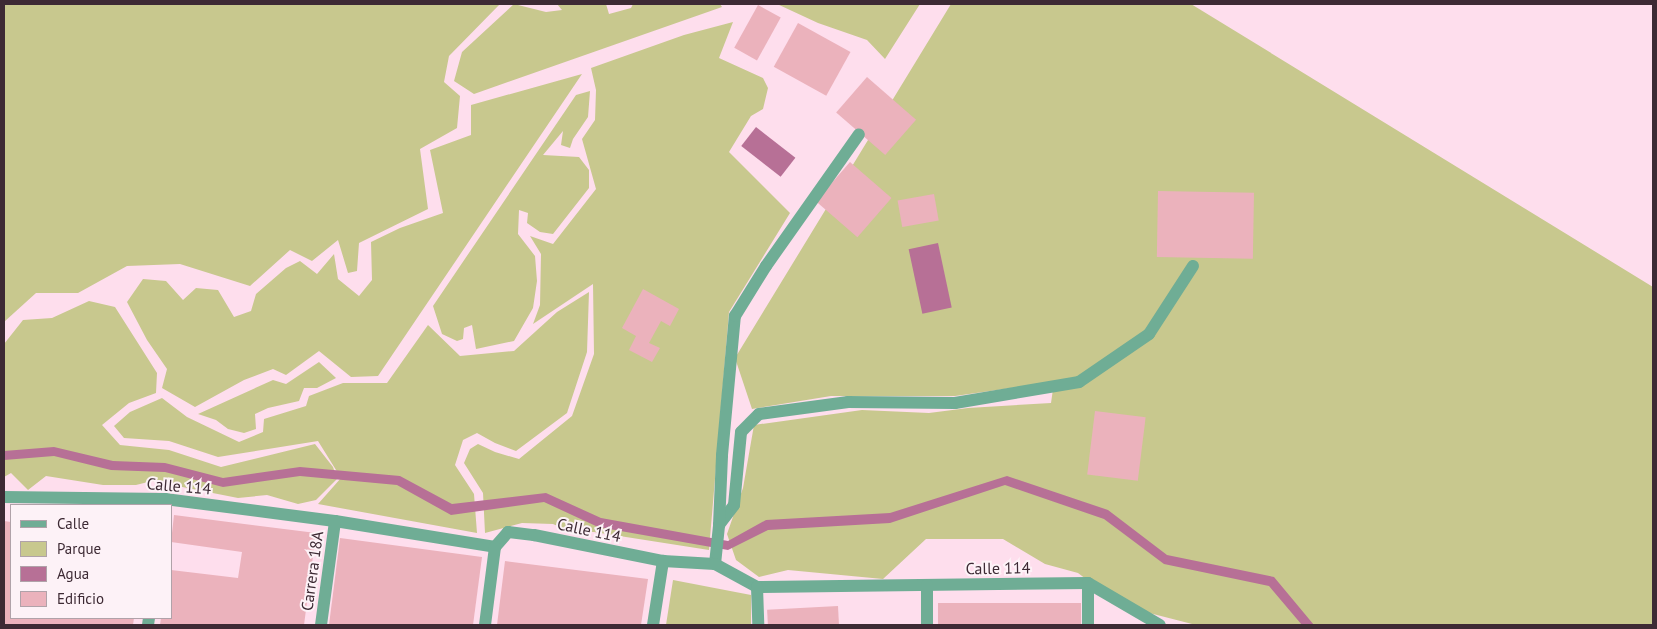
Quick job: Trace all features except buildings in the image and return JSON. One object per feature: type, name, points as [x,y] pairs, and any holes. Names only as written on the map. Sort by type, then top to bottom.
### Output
[{"type":"street","points":[[715,564],[719,525],[722,454],[735,316],[766,266],[859,134]]},
{"type":"street","points":[[719,525],[734,505],[736,458],[741,432],[759,414],[848,402],[955,403],[1079,382],[1149,334],[1194,266]]},
{"type":"street","name":"Calle 114","points":[[4,497],[165,502],[335,521],[495,547],[508,532],[534,535],[662,561],[715,564],[757,587],[1088,583]]},
{"type":"street","name":"Carrera 18A","points":[[321,625],[335,521]]},
{"type":"street","points":[[484,625],[495,547]]},
{"type":"street","points":[[653,625],[662,561]]},
{"type":"street","points":[[1088,583],[1088,625]]},
{"type":"street","points":[[1088,583],[1160,625]]},
{"type":"street","points":[[927,585],[927,625]]},
{"type":"street","points":[[757,587],[758,625]]},
{"type":"green space","points":[[4,4],[500,4],[449,56],[444,82],[460,96],[457,128],[420,149],[428,209],[359,243],[357,271],[348,273],[338,240],[312,261],[290,250],[250,286],[180,264],[127,266],[78,293],[36,293],[4,322]]},
{"type":"green space","points":[[514,4],[546,12],[562,10],[557,4],[606,4],[609,14],[631,8],[633,4],[720,4],[722,7],[474,94],[454,81],[462,52]]},
{"type":"green space","points":[[777,4],[920,4],[885,59],[867,40],[818,23]]},
{"type":"green space","points":[[951,4],[1191,4],[1653,287],[1653,625],[1196,625],[1122,606],[1078,573],[1045,564],[1003,539],[926,539],[883,579],[788,570],[759,577],[736,560],[727,534],[743,488],[754,425],[862,410],[929,413],[968,408],[1051,403],[1054,382],[955,396],[831,396],[752,409],[735,358]]},
{"type":"green space","points":[[733,22],[719,58],[763,78],[768,88],[763,109],[751,116],[729,152],[790,213],[729,312],[709,550],[594,532],[569,531],[553,524],[522,523],[485,533],[483,493],[464,463],[470,449],[478,444],[495,452],[519,459],[572,416],[594,354],[593,284],[533,324],[540,305],[541,254],[530,236],[553,244],[596,189],[582,139],[595,120],[596,90],[591,68],[684,35]]},
{"type":"green space","points":[[582,74],[378,376],[351,377],[319,351],[286,375],[273,369],[244,380],[195,407],[162,388],[167,369],[147,340],[127,302],[143,279],[166,281],[183,300],[196,288],[218,290],[234,317],[251,311],[256,294],[286,268],[300,261],[317,274],[334,254],[338,279],[359,296],[372,280],[371,242],[400,228],[443,213],[430,150],[471,135],[471,105]]},
{"type":"green space","points":[[590,91],[588,117],[573,139],[570,148],[561,145],[563,131],[543,155],[579,157],[589,170],[589,188],[553,234],[540,232],[527,223],[528,213],[519,210],[518,234],[535,256],[537,281],[533,308],[514,341],[476,349],[472,325],[464,328],[463,339],[457,341],[442,334],[433,306],[576,95]]},
{"type":"green space","points":[[589,292],[587,352],[567,413],[516,451],[495,443],[477,433],[463,440],[455,465],[474,494],[477,533],[318,504],[341,478],[318,441],[218,457],[169,441],[124,438],[114,426],[130,412],[162,398],[187,417],[239,442],[263,432],[264,419],[306,406],[309,396],[343,383],[387,383],[428,325],[460,356],[514,351],[557,312]]},
{"type":"green space","points":[[89,301],[115,307],[157,373],[156,393],[129,403],[102,425],[120,445],[169,450],[221,467],[315,444],[333,467],[337,479],[316,500],[298,504],[267,495],[238,498],[152,481],[136,485],[103,485],[46,476],[28,490],[11,473],[4,477],[4,344],[23,320],[52,318]]},
{"type":"green space","points":[[319,362],[336,378],[317,388],[304,388],[299,401],[268,408],[255,414],[256,429],[244,433],[228,429],[216,420],[198,414],[273,380],[286,384]]},
{"type":"green space","points":[[673,580],[751,595],[751,625],[666,625]]},
{"type":"water","points":[[756,127],[795,158],[781,177],[741,146]]},
{"type":"water","points":[[938,243],[952,308],[922,314],[909,249]]},
{"type":"water","points":[[54,447],[113,461],[165,463],[223,478],[300,467],[400,476],[452,504],[546,493],[601,518],[728,541],[766,520],[890,513],[1007,476],[1108,510],[1167,555],[1274,577],[1314,625],[1302,625],[1269,586],[1164,564],[1104,519],[1005,485],[890,523],[768,530],[728,550],[598,527],[544,502],[451,515],[397,485],[300,476],[223,487],[165,472],[111,470],[54,456],[4,460],[4,451]]}]
